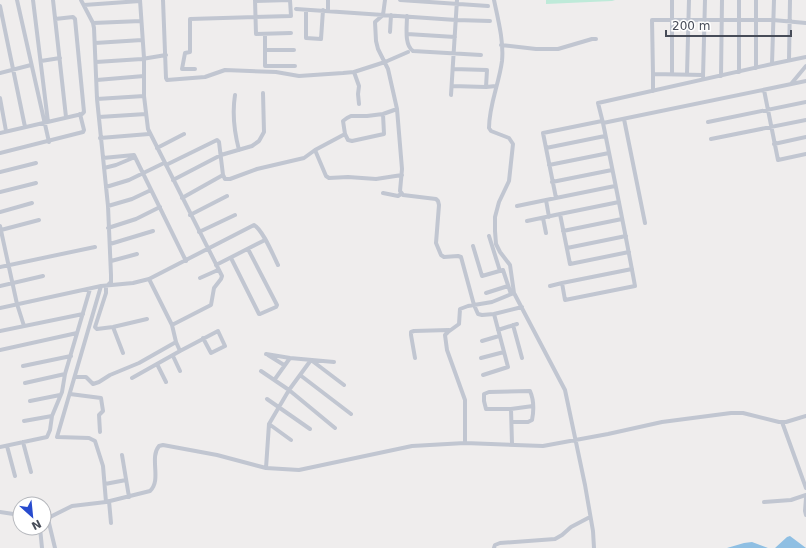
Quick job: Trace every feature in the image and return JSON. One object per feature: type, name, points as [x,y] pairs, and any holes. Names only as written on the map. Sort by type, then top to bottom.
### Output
[{"type":"street","points":[[17,0],[31,65],[46,122]]},
{"type":"street","points":[[34,0],[49,142]]},
{"type":"street","points":[[53,0],[66,117]]},
{"type":"street","points":[[81,0],[93,23],[95,43],[97,99],[108,206],[111,261],[111,282],[106,286]]},
{"type":"street","points":[[163,0],[167,80],[205,77],[225,70],[276,72],[299,76],[354,72],[385,62],[408,52]]},
{"type":"street","points":[[195,69],[182,69],[184,53],[190,52],[190,19],[256,18],[291,16],[290,0],[256,0],[256,18],[256,34],[291,33]]},
{"type":"street","points":[[306,10],[306,38],[321,39],[328,0]]},
{"type":"street","points":[[385,0],[384,15],[375,22],[374,29],[378,49],[388,69],[397,109],[402,175],[400,191],[402,194]]},
{"type":"street","points":[[400,0],[457,2],[488,6]]},
{"type":"street","points":[[494,0],[501,44],[502,62],[492,99],[489,128],[491,131],[511,140],[513,144],[509,181],[497,207],[495,230],[498,248],[510,265],[513,294]]},
{"type":"street","points":[[672,0],[672,74]]},
{"type":"street","points":[[687,74],[689,0]]},
{"type":"street","points":[[703,77],[705,0]]},
{"type":"street","points":[[721,76],[722,0]]},
{"type":"street","points":[[739,0],[739,72]]},
{"type":"street","points":[[756,0],[756,68]]},
{"type":"street","points":[[772,64],[774,0]]},
{"type":"street","points":[[789,60],[790,0]]},
{"type":"street","points":[[84,5],[140,1],[144,58],[144,96],[149,134],[222,276],[214,288],[211,306],[172,325]]},
{"type":"street","points":[[452,94],[457,2]]},
{"type":"street","points":[[0,6],[25,128]]},
{"type":"street","points":[[296,9],[456,20],[490,20]]},
{"type":"street","points":[[390,15],[390,32]]},
{"type":"street","points":[[407,16],[407,34],[410,48],[414,52],[481,55]]},
{"type":"street","points":[[0,132],[25,128],[84,112],[75,20],[73,17],[55,19]]},
{"type":"street","points":[[653,91],[652,20],[773,20],[806,23]]},
{"type":"street","points":[[93,23],[141,21]]},
{"type":"street","points":[[264,34],[265,66],[295,66]]},
{"type":"street","points":[[407,34],[455,37]]},
{"type":"street","points":[[501,44],[536,50],[558,49],[596,39]]},
{"type":"street","points":[[95,43],[142,40]]},
{"type":"street","points":[[265,50],[294,50]]},
{"type":"street","points":[[96,62],[166,55]]},
{"type":"street","points":[[41,61],[60,58]]},
{"type":"street","points":[[562,283],[565,300],[635,286],[598,103],[653,91],[703,77],[721,76],[789,60],[806,58]]},
{"type":"street","points":[[0,73],[31,65]]},
{"type":"street","points":[[791,84],[806,66]]},
{"type":"street","points":[[453,69],[487,70],[486,87]]},
{"type":"street","points":[[354,72],[359,86],[359,104]]},
{"type":"street","points":[[653,74],[687,74],[703,77]]},
{"type":"street","points":[[97,80],[144,76]]},
{"type":"street","points":[[556,198],[543,133],[806,81]]},
{"type":"street","points":[[452,86],[496,86]]},
{"type":"street","points":[[764,90],[778,160],[806,154]]},
{"type":"street","points":[[173,180],[221,155],[256,144],[261,139],[264,132],[263,93]]},
{"type":"street","points":[[235,95],[233,118],[234,134],[239,150]]},
{"type":"street","points":[[97,99],[144,96]]},
{"type":"street","points":[[0,98],[6,131]]},
{"type":"street","points":[[708,122],[806,102]]},
{"type":"street","points":[[383,114],[384,134],[352,141],[348,140],[345,134],[343,121],[347,118],[351,116],[383,114],[397,109]]},
{"type":"street","points":[[0,153],[49,142],[83,132],[84,130],[80,114]]},
{"type":"street","points":[[99,117],[146,114]]},
{"type":"street","points":[[624,118],[645,223]]},
{"type":"street","points":[[711,139],[806,120]]},
{"type":"street","points":[[100,138],[149,134]]},
{"type":"street","points":[[157,148],[184,134]]},
{"type":"street","points":[[106,187],[129,180],[217,140],[219,142],[223,175],[227,180],[257,169],[301,159],[345,134]]},
{"type":"street","points":[[546,148],[605,136]]},
{"type":"street","points":[[774,144],[806,137]]},
{"type":"street","points":[[315,150],[326,176],[329,178],[348,177],[376,179],[402,175]]},
{"type":"street","points":[[549,165],[609,153]]},
{"type":"street","points":[[103,158],[130,154],[134,155],[186,261]]},
{"type":"street","points":[[104,168],[135,157]]},
{"type":"street","points":[[0,172],[36,163]]},
{"type":"street","points":[[552,182],[612,170]]},
{"type":"street","points":[[182,198],[223,175]]},
{"type":"street","points":[[0,192],[36,183]]},
{"type":"street","points":[[517,206],[615,186]]},
{"type":"street","points":[[108,206],[132,199],[151,190]]},
{"type":"street","points":[[383,193],[398,196],[402,194],[438,200],[437,246],[443,256],[460,256],[474,305],[479,315],[494,314],[522,307]]},
{"type":"street","points":[[190,215],[227,196]]},
{"type":"street","points":[[546,200],[549,217]]},
{"type":"street","points":[[527,221],[619,202]]},
{"type":"street","points":[[0,212],[32,203]]},
{"type":"street","points":[[108,228],[136,219],[160,207]]},
{"type":"street","points":[[199,232],[235,214]]},
{"type":"street","points":[[560,214],[570,264],[629,252]]},
{"type":"street","points":[[543,218],[546,233]]},
{"type":"street","points":[[563,231],[622,219]]},
{"type":"street","points":[[24,326],[17,304],[0,228],[39,220]]},
{"type":"street","points":[[0,308],[90,288],[133,283],[149,279],[254,225],[257,226],[278,265]]},
{"type":"street","points":[[110,244],[153,231]]},
{"type":"street","points":[[489,236],[500,271]]},
{"type":"street","points":[[567,248],[626,236]]},
{"type":"street","points":[[216,264],[265,240]]},
{"type":"street","points":[[473,246],[482,276],[503,270],[508,286],[522,307],[565,390],[576,441],[594,548]]},
{"type":"street","points":[[0,268],[95,248]]},
{"type":"street","points":[[230,258],[258,314],[274,307],[277,305],[248,249]]},
{"type":"street","points":[[111,261],[137,254]]},
{"type":"street","points":[[550,286],[632,269]]},
{"type":"street","points":[[200,278],[218,270]]},
{"type":"street","points":[[0,286],[43,276]]},
{"type":"street","points":[[149,279],[172,325],[180,351]]},
{"type":"street","points":[[101,286],[57,437],[89,438],[95,441],[103,466],[111,523]]},
{"type":"street","points":[[106,286],[106,293],[94,327],[97,329],[113,327],[148,319]]},
{"type":"street","points":[[486,293],[508,286]]},
{"type":"street","points":[[0,447],[47,438],[52,416],[62,392],[65,374],[90,288]]},
{"type":"street","points":[[465,442],[465,400],[447,350],[445,335],[449,330],[459,324],[460,308],[492,302],[513,294]]},
{"type":"street","points":[[0,331],[83,314]]},
{"type":"street","points":[[483,375],[507,368],[494,314]]},
{"type":"street","points":[[498,330],[515,325],[522,358]]},
{"type":"street","points":[[113,327],[123,353]]},
{"type":"street","points":[[415,358],[411,332],[449,330]]},
{"type":"street","points":[[132,378],[203,338],[218,331],[225,346],[211,353],[203,338]]},
{"type":"street","points":[[0,350],[77,333]]},
{"type":"street","points":[[482,341],[499,336]]},
{"type":"street","points":[[75,377],[86,377],[93,384],[97,384],[110,375],[139,363],[176,342]]},
{"type":"street","points":[[481,358],[504,352]]},
{"type":"street","points":[[284,365],[266,354],[334,362]]},
{"type":"street","points":[[23,366],[71,356]]},
{"type":"street","points":[[172,356],[180,371]]},
{"type":"street","points":[[275,379],[290,358]]},
{"type":"street","points":[[266,468],[269,424],[289,390],[311,360]]},
{"type":"street","points":[[311,360],[344,385]]},
{"type":"street","points":[[157,364],[166,382]]},
{"type":"street","points":[[261,370],[275,379],[335,428]]},
{"type":"street","points":[[25,383],[65,374]]},
{"type":"street","points":[[300,375],[351,414]]},
{"type":"street","points":[[512,422],[531,421],[533,406],[530,391],[489,392],[484,394],[486,409],[512,409],[533,406]]},
{"type":"street","points":[[70,394],[101,398],[103,411],[99,415],[100,432]]},
{"type":"street","points":[[30,401],[60,395]]},
{"type":"street","points":[[267,399],[310,429]]},
{"type":"street","points":[[512,409],[512,444]]},
{"type":"street","points":[[52,517],[72,506],[108,502],[147,492],[152,489],[155,477],[156,451],[159,446],[162,445],[217,455],[266,468],[299,470],[408,446],[465,442],[543,446],[576,441],[662,422],[731,413],[743,413],[774,422],[782,422],[806,416]]},
{"type":"street","points":[[24,421],[52,416]]},
{"type":"street","points":[[782,422],[806,488]]},
{"type":"street","points":[[269,424],[291,440]]},
{"type":"street","points":[[23,442],[31,472]]},
{"type":"street","points":[[7,446],[15,476]]},
{"type":"street","points":[[122,455],[129,496]]},
{"type":"street","points":[[105,484],[126,480]]},
{"type":"street","points":[[764,502],[791,500],[806,495]]},
{"type":"street","points":[[806,498],[806,512]]},
{"type":"street","points":[[0,512],[12,514]]},
{"type":"street","points":[[494,548],[500,543],[555,538],[562,535],[570,527],[590,518]]},
{"type":"street","points":[[41,536],[42,548]]},
{"type":"street","points":[[51,536],[55,548]]},
{"type":"green space","points":[[546,0],[615,0],[546,4]]},
{"type":"water","points":[[790,536],[806,548],[775,548]]},
{"type":"water","points":[[752,542],[768,548],[727,548],[744,543]]}]
